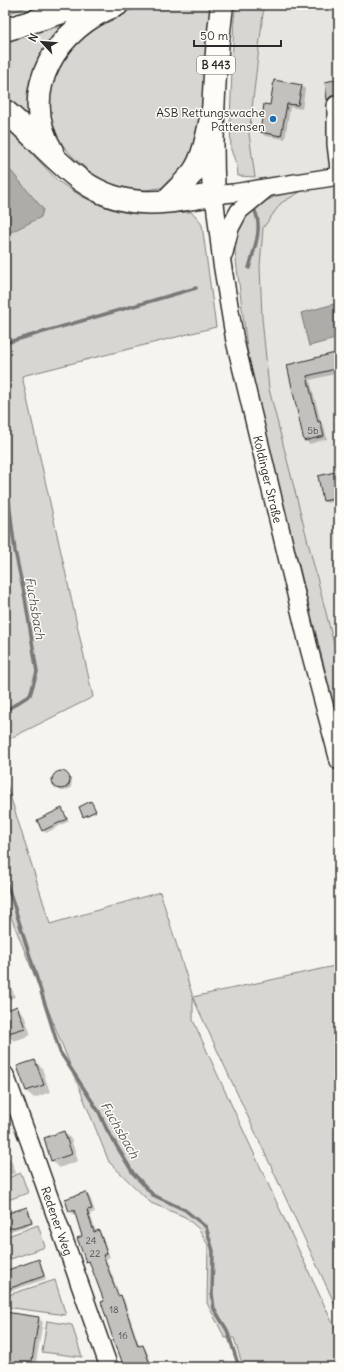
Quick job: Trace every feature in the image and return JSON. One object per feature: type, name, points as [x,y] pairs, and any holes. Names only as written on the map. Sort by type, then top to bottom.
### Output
[{"type":"main road","points":[[5,30],[85,5]]},
{"type":"main road","points":[[57,159],[45,137],[40,114],[41,89],[47,67],[58,47],[74,30],[93,16],[117,5]]},
{"type":"main road","name":"B 443","points":[[214,194],[212,164],[212,110],[221,12]]},
{"type":"main road","points":[[166,201],[194,170],[200,159],[212,110]]},
{"type":"main road","points":[[5,111],[78,180],[104,194],[130,201],[142,202],[166,201],[214,194]]},
{"type":"street","points":[[336,105],[336,144],[339,169]]},
{"type":"street","points":[[214,194],[268,188],[339,176]]},
{"type":"street","points":[[222,263],[230,228],[239,211],[268,188]]},
{"type":"street","name":"Koldinger Straße","points":[[214,194],[222,263],[237,348],[339,761]]},
{"type":"street","name":"Redener Weg","points":[[5,1075],[33,1150],[109,1367]]},
{"type":"shaded area","points":[[5,5],[32,5],[5,15]]},
{"type":"shaded area","points":[[151,5],[211,5],[203,95],[194,155],[166,187],[146,190],[120,188],[96,177],[73,157],[56,137],[49,114],[52,79],[66,51],[89,33],[124,12]]},
{"type":"shaded area","points":[[236,5],[264,5],[249,134],[255,177],[238,176],[237,166],[231,150],[230,121],[234,18]]},
{"type":"shaded area","points":[[264,5],[339,5],[339,664],[269,389],[262,318],[260,266],[263,228],[249,135]]},
{"type":"shaded area","points":[[89,13],[73,24],[35,121],[5,105],[5,41]]},
{"type":"shaded area","points":[[5,125],[58,181],[81,196],[117,211],[137,214],[191,212],[197,217],[202,225],[216,327],[22,376],[93,697],[5,741]]},
{"type":"shaded area","points":[[5,164],[43,209],[41,217],[5,235]]},
{"type":"shaded area","points":[[285,192],[300,192],[281,203],[263,228],[260,266],[262,318],[269,389],[339,664],[339,726],[257,397],[247,348],[235,252],[236,232],[241,219],[257,205]]},
{"type":"shaded area","points":[[338,303],[339,338],[309,346],[301,313]]},
{"type":"shaded area","points":[[5,779],[50,924],[160,892],[193,997],[339,965],[339,1311],[193,998],[193,1020],[339,1337],[339,1367],[243,1367],[234,1338],[225,1338],[207,1303],[208,1245],[199,1229],[185,1217],[151,1203],[109,1162],[5,902]]},
{"type":"shaded area","points":[[21,1173],[28,1193],[5,1201],[5,1179]]},
{"type":"shaded area","points":[[38,1225],[45,1247],[5,1261],[5,1237]]},
{"type":"shaded area","points":[[55,1280],[66,1315],[5,1307],[5,1296]]},
{"type":"shaded area","points":[[47,1321],[72,1325],[82,1357],[42,1352]]},
{"type":"building","points":[[339,79],[339,96],[331,96],[327,100],[325,82]]},
{"type":"building","name":"ASB Rettungswache Pattensen","points":[[274,80],[302,85],[298,105],[287,104],[281,136],[260,132],[264,104],[270,105]]},
{"type":"building","points":[[339,352],[339,368],[307,376],[318,422],[320,421],[324,436],[304,441],[287,365]]},
{"type":"building","points":[[335,472],[339,498],[323,501],[318,476]]},
{"type":"building","points":[[61,771],[67,774],[70,780],[67,786],[61,789],[55,786],[52,780],[55,774]]},
{"type":"building","points":[[91,801],[96,811],[83,817],[79,807]]},
{"type":"building","points":[[62,808],[67,819],[42,831],[37,820]]},
{"type":"building","points":[[17,1006],[25,1028],[5,1034],[5,1011]]},
{"type":"building","points":[[35,1060],[44,1085],[26,1091],[17,1066]]},
{"type":"building","points":[[64,1131],[72,1154],[51,1161],[44,1138]]},
{"type":"building","points":[[86,1192],[92,1209],[87,1210],[94,1232],[99,1230],[107,1254],[103,1255],[118,1296],[121,1295],[138,1346],[143,1345],[150,1364],[142,1367],[124,1367],[101,1302],[104,1301],[89,1261],[86,1262],[77,1238],[82,1236],[74,1210],[69,1212],[65,1199]]},
{"type":"building","points":[[27,1207],[32,1222],[5,1230],[5,1214]]},
{"type":"building","points":[[39,1259],[44,1276],[5,1290],[5,1271]]},
{"type":"building","points":[[5,1312],[39,1317],[31,1367],[5,1367]]},
{"type":"waterway","points":[[249,268],[258,232],[255,211]]},
{"type":"waterway","points":[[5,343],[196,288]]},
{"type":"waterway","name":"Fuchsbach","points":[[5,494],[9,502],[15,551],[25,598],[37,672],[30,695],[5,711]]},
{"type":"waterway","name":"Fuchsbach","points":[[5,877],[60,1052],[99,1112],[107,1130],[133,1173],[153,1195],[185,1210],[206,1227],[213,1251],[212,1294],[214,1309],[227,1330],[239,1367]]},
{"type":"place","name":"ASB Rettungswache Pattensen","points":[[273,119]]}]
